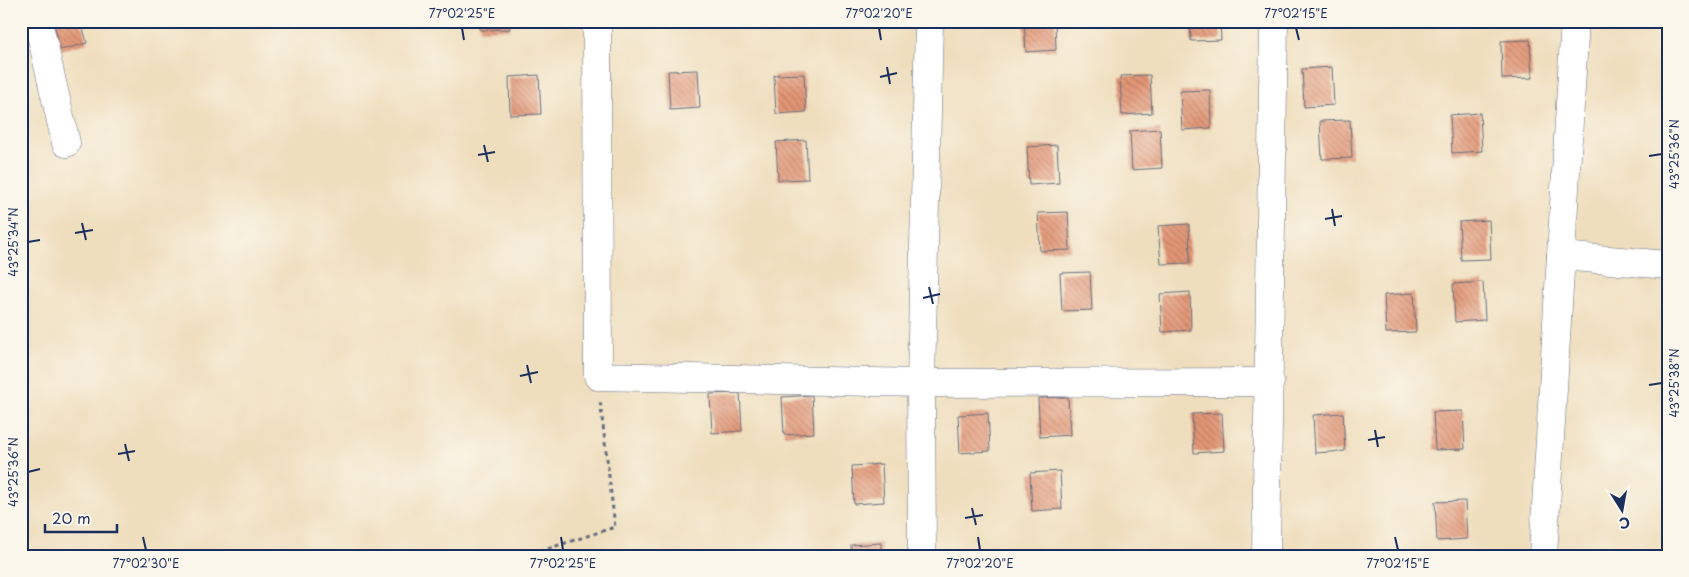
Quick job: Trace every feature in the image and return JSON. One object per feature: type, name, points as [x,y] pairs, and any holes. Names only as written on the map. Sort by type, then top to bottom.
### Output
[{"type":"street","points":[[38,21],[66,143]]},
{"type":"street","points":[[597,21],[598,376],[921,383],[1270,382]]},
{"type":"street","points":[[922,556],[921,383],[929,21]]},
{"type":"street","points":[[1266,556],[1274,21]]},
{"type":"street","points":[[1543,556],[1575,21]]},
{"type":"street","points":[[1561,256],[1668,265]]},
{"type":"path","points":[[525,556],[615,527],[598,376]]},
{"type":"building","points":[[53,21],[81,21],[87,43],[61,50]]},
{"type":"building","points":[[479,21],[509,21],[510,29],[480,30]]},
{"type":"building","points":[[1024,21],[1055,21],[1056,50],[1026,52]]},
{"type":"building","points":[[1190,21],[1220,21],[1221,40],[1191,41]]},
{"type":"building","points":[[1530,40],[1532,78],[1502,79],[1501,41]]},
{"type":"building","points":[[1332,67],[1334,105],[1304,107],[1302,69]]},
{"type":"building","points":[[698,70],[700,108],[670,110],[668,71]]},
{"type":"building","points":[[804,74],[806,112],[776,114],[774,75]]},
{"type":"building","points":[[539,75],[541,114],[510,115],[509,77]]},
{"type":"building","points":[[1150,75],[1152,113],[1122,115],[1120,76]]},
{"type":"building","points":[[1210,90],[1211,128],[1182,130],[1180,91]]},
{"type":"building","points":[[1480,113],[1482,151],[1452,153],[1450,115]]},
{"type":"building","points":[[1350,120],[1352,158],[1322,159],[1320,121]]},
{"type":"building","points":[[1160,129],[1162,168],[1132,170],[1130,131]]},
{"type":"building","points":[[806,140],[808,179],[778,180],[776,142]]},
{"type":"building","points":[[1057,145],[1059,183],[1029,185],[1027,147]]},
{"type":"building","points":[[1068,212],[1070,250],[1040,251],[1038,213]]},
{"type":"building","points":[[1489,220],[1491,259],[1461,260],[1459,222]]},
{"type":"building","points":[[1189,224],[1190,263],[1161,264],[1158,226]]},
{"type":"building","points":[[1090,272],[1092,310],[1062,311],[1060,273]]},
{"type":"building","points":[[1483,282],[1485,320],[1455,322],[1453,284]]},
{"type":"building","points":[[1190,292],[1191,330],[1162,332],[1160,294]]},
{"type":"building","points":[[1414,293],[1416,332],[1386,333],[1384,295]]},
{"type":"building","points":[[740,393],[742,431],[712,433],[710,394]]},
{"type":"building","points":[[812,395],[814,433],[784,435],[782,397]]},
{"type":"building","points":[[1068,397],[1070,435],[1040,437],[1038,398]]},
{"type":"building","points":[[1463,411],[1465,449],[1435,450],[1433,412]]},
{"type":"building","points":[[988,413],[990,451],[960,453],[958,415]]},
{"type":"building","points":[[1222,413],[1224,451],[1194,453],[1192,414]]},
{"type":"building","points":[[1343,413],[1345,451],[1315,453],[1313,415]]},
{"type":"building","points":[[882,464],[884,502],[854,504],[852,466]]},
{"type":"building","points":[[1060,471],[1062,509],[1032,511],[1030,473]]},
{"type":"building","points":[[1465,501],[1467,539],[1437,541],[1435,502]]},
{"type":"building","points":[[881,543],[881,556],[851,556],[851,545]]}]
